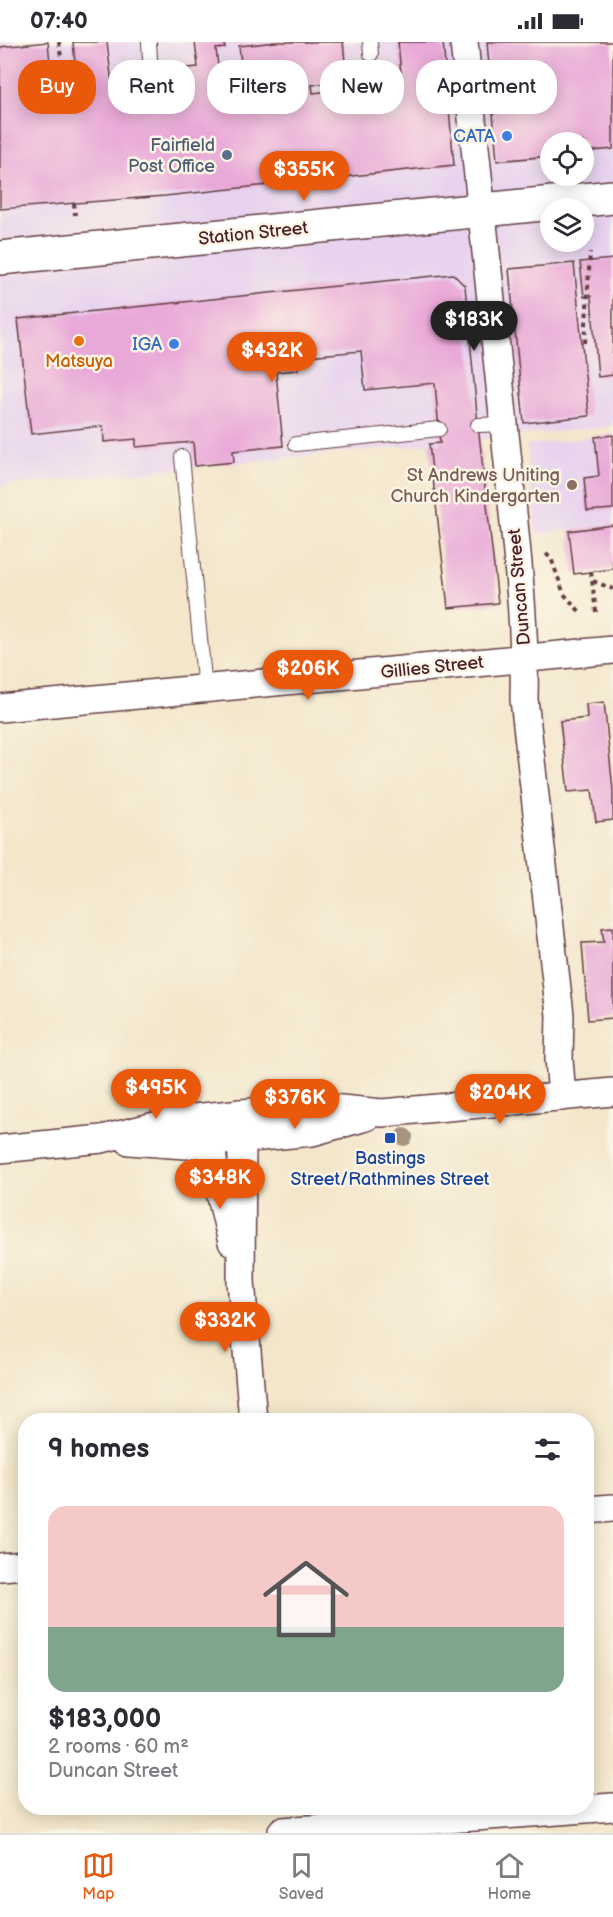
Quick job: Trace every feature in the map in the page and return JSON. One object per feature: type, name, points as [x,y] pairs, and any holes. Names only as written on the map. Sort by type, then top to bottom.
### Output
[{"type":"main road","name":"Station Street","points":[[0,258],[613,197]]},
{"type":"street","name":"Duncan Street","points":[[464,42],[504,423],[525,658],[524,699],[560,1015],[559,1059],[562,1096]]},
{"type":"street","name":"Gillies Street","points":[[0,708],[613,650]]},
{"type":"street","points":[[0,1149],[102,1139],[183,1119],[209,1129],[241,1126],[310,1106],[382,1113],[613,1092]]},
{"type":"street","points":[[241,1126],[241,1281],[252,1413]]},
{"type":"street","points":[[209,1129],[214,1168],[241,1281]]},
{"type":"street","points":[[594,1509],[613,1508]]},
{"type":"street","points":[[0,1567],[18,1566]]},
{"type":"street","points":[[594,1808],[613,1807]]},
{"type":"street","points":[[282,1824],[457,1815]]},
{"type":"lane","points":[[149,42],[150,58]]},
{"type":"lane","points":[[478,425],[504,423]]},
{"type":"lane","points":[[296,444],[439,429]]},
{"type":"lane","points":[[182,457],[205,689]]},
{"type":"path","points":[[59,42],[61,60]]},
{"type":"path","points":[[74,203],[75,215]]},
{"type":"path","points":[[585,343],[590,252]]},
{"type":"path","points":[[542,552],[551,558],[564,594],[581,613]]},
{"type":"path","points":[[591,572],[596,612]]},
{"type":"path","points":[[592,581],[613,589]]},
{"type":"shaded area","points":[[0,42],[613,42],[613,426],[0,486]]},
{"type":"shaded area","name":"St Andrews Uniting Church Kindergarten","points":[[613,435],[613,525],[536,534],[527,445]]},
{"type":"building","points":[[48,42],[50,60],[18,60],[18,114],[96,114],[96,60],[75,60],[73,42],[107,42],[109,60],[108,114],[195,114],[195,67],[198,67],[195,42],[224,42],[225,48],[216,49],[217,60],[207,60],[207,114],[308,114],[308,60],[241,60],[239,46],[276,42],[343,42],[345,60],[320,60],[320,84],[312,85],[313,93],[320,92],[320,114],[404,114],[404,60],[400,60],[398,42],[443,42],[445,60],[416,60],[416,114],[449,114],[454,165],[165,196],[0,209],[0,47]]},
{"type":"building","points":[[487,42],[613,42],[613,149],[594,151],[594,132],[540,132],[540,157],[497,161],[493,114],[557,114],[557,60],[489,60]]},
{"type":"building","points":[[613,259],[613,375],[598,377],[591,296],[584,297],[580,262]]},
{"type":"building","points":[[574,263],[589,416],[524,423],[509,269]]},
{"type":"building","points":[[453,274],[465,286],[498,603],[448,608],[429,444],[440,443],[435,383],[365,390],[361,351],[297,357],[298,370],[276,372],[283,446],[233,451],[234,462],[195,466],[193,442],[136,447],[136,439],[104,442],[103,426],[31,434],[18,319]]},
{"type":"building","points":[[613,435],[613,509],[587,511],[584,478],[599,476],[595,437]]},
{"type":"building","points":[[613,525],[613,569],[574,574],[569,531]]},
{"type":"building","points":[[604,702],[613,790],[613,820],[596,822],[592,790],[568,792],[560,721],[587,718],[586,704]]},
{"type":"building","points":[[613,927],[613,1018],[588,1020],[582,943],[604,942],[602,928]]},
{"type":"place","name":"CATA","points":[[507,136]]},
{"type":"place","name":"Fairfield Post Office","points":[[227,155]]},
{"type":"place","name":"Matsuya","points":[[79,341]]},
{"type":"place","name":"IGA","points":[[174,344]]},
{"type":"place","name":"St Andrews Uniting Church Kindergarten","points":[[572,485]]},
{"type":"place","name":"Bastings Street/Rathmines Street","points":[[390,1138]]}]
